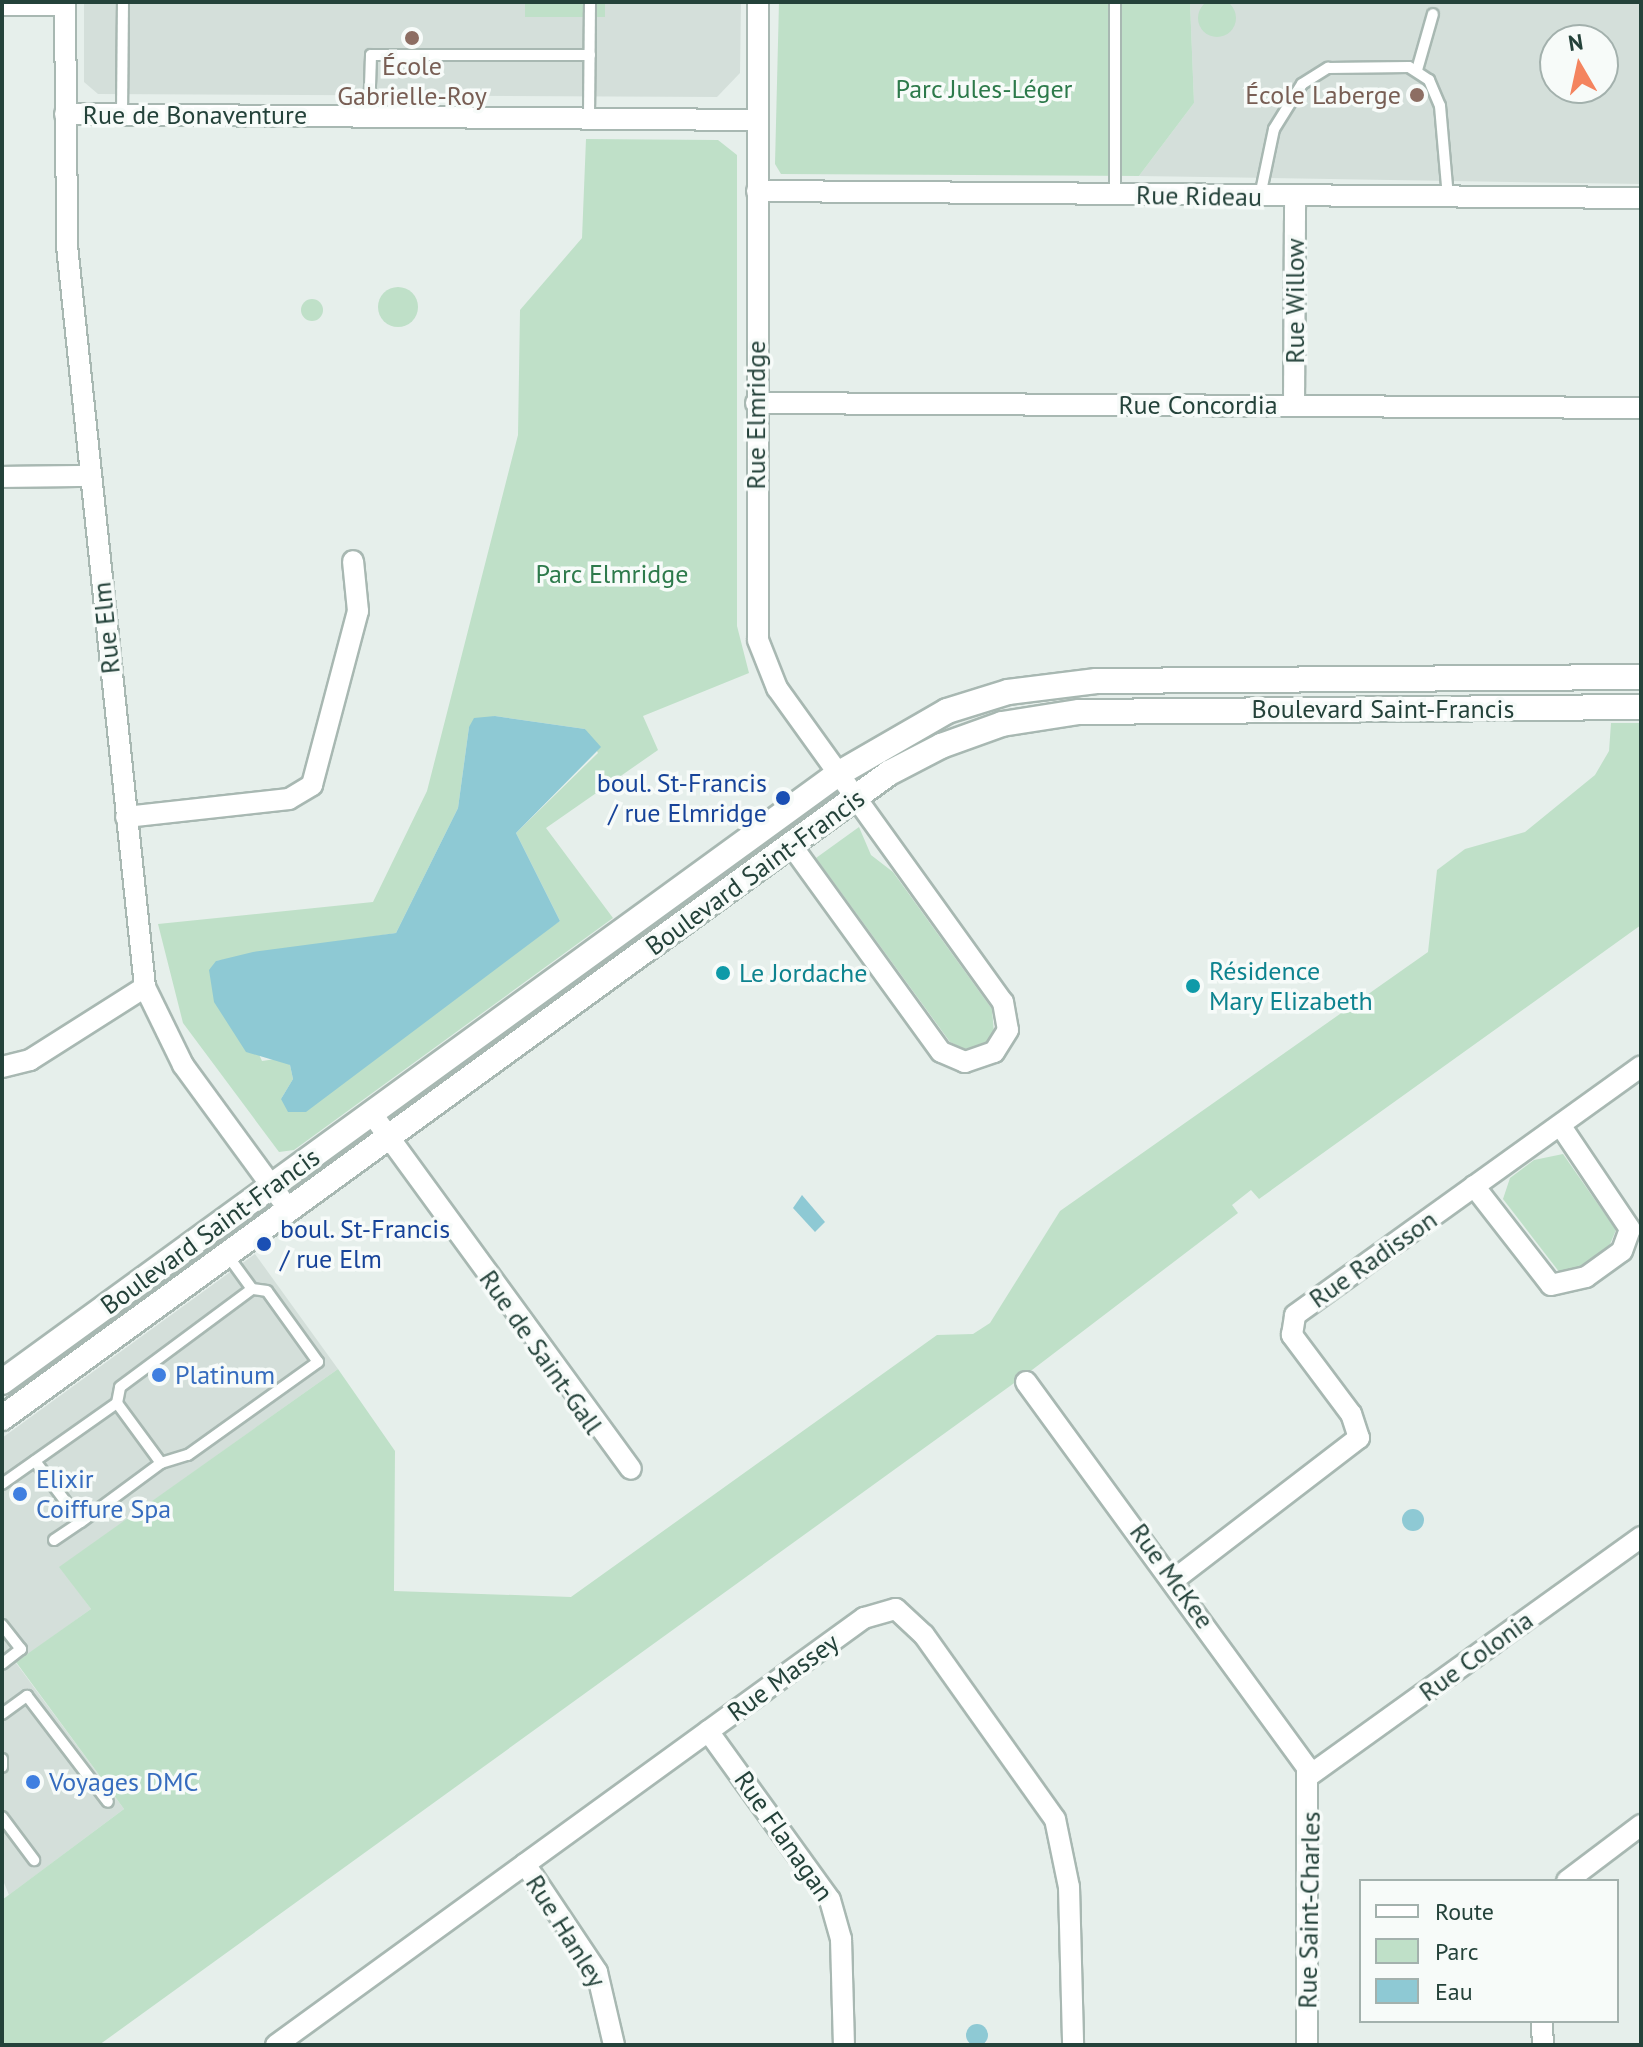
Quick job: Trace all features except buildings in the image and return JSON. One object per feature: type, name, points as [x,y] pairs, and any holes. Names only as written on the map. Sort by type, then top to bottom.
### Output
[{"type":"street","name":"Rue Elmridge","points":[[758,2],[758,640],[777,688],[1003,1002],[1006,1035],[987,1057],[958,1061],[941,1052],[791,845]]},
{"type":"street","points":[[2,5],[65,4]]},
{"type":"street","name":"Rue Elm","points":[[65,4],[67,246],[145,987],[183,1065],[289,1210]]},
{"type":"street","name":"Rue de Bonaventure","points":[[65,114],[757,120]]},
{"type":"street","name":"Rue Rideau","points":[[757,191],[1448,199],[1641,198]]},
{"type":"street","name":"Rue Willow","points":[[1294,406],[1295,197]]},
{"type":"street","name":"Rue Concordia","points":[[756,403],[1641,408]]},
{"type":"street","points":[[2,477],[89,476]]},
{"type":"street","points":[[126,817],[289,799],[312,785],[358,611],[353,561]]},
{"type":"street","name":"Boulevard Saint-Francis","points":[[2,1382],[838,774],[947,711],[1078,682],[1641,677]]},
{"type":"street","name":"Boulevard Saint-Francis","points":[[2,1418],[855,799],[950,742],[1059,714],[1641,707]]},
{"type":"street","points":[[2,1067],[30,1060],[145,987]]},
{"type":"street","name":"Rue Radisson","points":[[1175,1579],[1359,1438],[1351,1414],[1292,1335],[1295,1315],[1641,1066]]},
{"type":"street","name":"Rue de Saint-Gall","points":[[372,1114],[631,1469]]},
{"type":"street","points":[[1474,1186],[1551,1285],[1569,1285],[1596,1270],[1626,1245],[1628,1220],[1560,1125]]},
{"type":"street","name":"Rue McKee","points":[[1026,1382],[1175,1579],[1310,1775]]},
{"type":"street","name":"Rue Colonia","points":[[1310,1775],[1641,1537]]},
{"type":"street","name":"Rue Massey","points":[[276,2045],[864,1618],[888,1609],[905,1613],[1055,1819],[1069,1887],[1073,2045]]},
{"type":"street","name":"Rue Flanagan","points":[[708,1731],[830,1900],[841,1939],[844,2045]]},
{"type":"street","name":"Rue Saint-Charles","points":[[1307,2045],[1310,1775]]},
{"type":"street","points":[[1570,1879],[1641,1825]]},
{"type":"street","name":"Rue Hanley","points":[[525,1864],[597,1972],[614,2045]]},
{"type":"street","points":[[1542,2023],[1543,2045]]},
{"type":"lane","points":[[122,115],[123,2]]},
{"type":"lane","points":[[589,117],[590,2]]},
{"type":"lane","points":[[1115,2],[1115,195]]},
{"type":"lane","points":[[1433,14],[1417,70],[1440,106],[1448,199]]},
{"type":"lane","points":[[369,116],[371,55],[590,55]]},
{"type":"lane","points":[[1260,196],[1274,129],[1302,84],[1328,68],[1417,70]]},
{"type":"lane","points":[[227,1255],[252,1289]]},
{"type":"lane","points":[[2,1484],[117,1403],[120,1387],[252,1289],[267,1291],[318,1362],[188,1455],[161,1463],[54,1540]]},
{"type":"lane","points":[[117,1403],[161,1463]]},
{"type":"lane","points":[[35,1461],[81,1522]]},
{"type":"lane","points":[[2,1625],[21,1649],[2,1664]]},
{"type":"lane","points":[[11,1724],[3,1714],[27,1696],[108,1802]]},
{"type":"lane","points":[[2,1759],[2,1767]]},
{"type":"lane","points":[[2,1817],[34,1860]]},
{"type":"shaded area","name":"École Gabrielle-Roy","points":[[84,2],[741,2],[740,73],[717,97],[98,94],[84,82]]},
{"type":"shaded area","name":"École Laberge","points":[[1190,2],[1641,2],[1641,184],[1139,176],[1194,103]]},
{"type":"shaded area","points":[[255,1254],[338,1369],[60,1567],[91,1609],[16,1663],[124,1809],[9,1895],[2,1878],[2,1438]]},
{"type":"green space","points":[[1217,-1],[1231,4],[1236,18],[1231,32],[1217,37],[1203,32],[1198,18],[1203,4]]},
{"type":"green space","points":[[525,2],[605,2],[605,17],[525,17]]},
{"type":"green space","name":"Parc Jules-Léger","points":[[779,2],[1190,2],[1194,103],[1139,176],[781,174],[775,164]]},
{"type":"green space","name":"Parc Elmridge","points":[[586,139],[718,140],[737,155],[737,626],[749,673],[643,716],[658,750],[546,828],[613,918],[294,1150],[279,1152],[183,1023],[158,924],[373,902],[427,791],[518,435],[520,310],[582,238]],"holes":[[[495,716],[585,729],[598,753],[516,833],[560,921],[281,1099],[293,1079],[290,1065],[282,1058],[262,1061],[216,961],[396,933],[458,808],[469,727]]]},
{"type":"green space","points":[[398,287],[412,293],[418,307],[412,321],[398,327],[384,321],[378,307],[384,293]]},
{"type":"green space","points":[[312,299],[320,302],[323,310],[320,318],[312,321],[304,318],[301,310],[304,302]]},
{"type":"green space","points":[[1611,723],[1641,723],[1641,925],[1259,1199],[1251,1190],[1232,1205],[1238,1213],[1032,1370],[99,2045],[2,2045],[2,1900],[124,1809],[16,1662],[91,1609],[59,1567],[338,1369],[395,1451],[394,1591],[571,1597],[937,1335],[973,1334],[990,1323],[1060,1211],[1428,952],[1437,870],[1465,849],[1525,832],[1595,775],[1609,751]]},
{"type":"green space","points":[[859,827],[871,855],[893,872],[992,1009],[994,1033],[985,1045],[964,1049],[950,1042],[816,858]]},
{"type":"green space","points":[[1563,1154],[1616,1230],[1608,1249],[1579,1270],[1560,1273],[1503,1199],[1510,1178],[1534,1160]]},
{"type":"water","points":[[495,716],[585,729],[601,747],[516,833],[560,921],[306,1112],[288,1112],[281,1099],[293,1079],[290,1065],[246,1052],[214,1002],[209,970],[216,961],[253,952],[396,933],[458,808],[469,727],[474,718]]},
{"type":"water","points":[[802,1195],[825,1222],[815,1232],[793,1208]]},
{"type":"water","points":[[1413,1509],[1421,1512],[1424,1520],[1421,1528],[1413,1531],[1405,1528],[1402,1520],[1405,1512]]},
{"type":"water","points":[[977,2024],[985,2027],[988,2035],[985,2043],[977,2046],[969,2043],[966,2035],[969,2027]]},
{"type":"place","name":"École Gabrielle-Roy","points":[[412,38]]},
{"type":"place","name":"École Laberge","points":[[1417,95]]},
{"type":"place","name":"boul. St-Francis / rue Elmridge","points":[[783,798]]},
{"type":"place","name":"Le Jordache","points":[[723,973]]},
{"type":"place","name":"Résidence Mary Elizabeth","points":[[1193,986]]},
{"type":"place","name":"boul. St-Francis / rue Elm","points":[[264,1244]]},
{"type":"place","name":"Platinum","points":[[159,1375]]},
{"type":"place","name":"Elixir Coiffure Spa","points":[[20,1494]]},
{"type":"place","name":"Voyages DMC","points":[[33,1782]]}]
